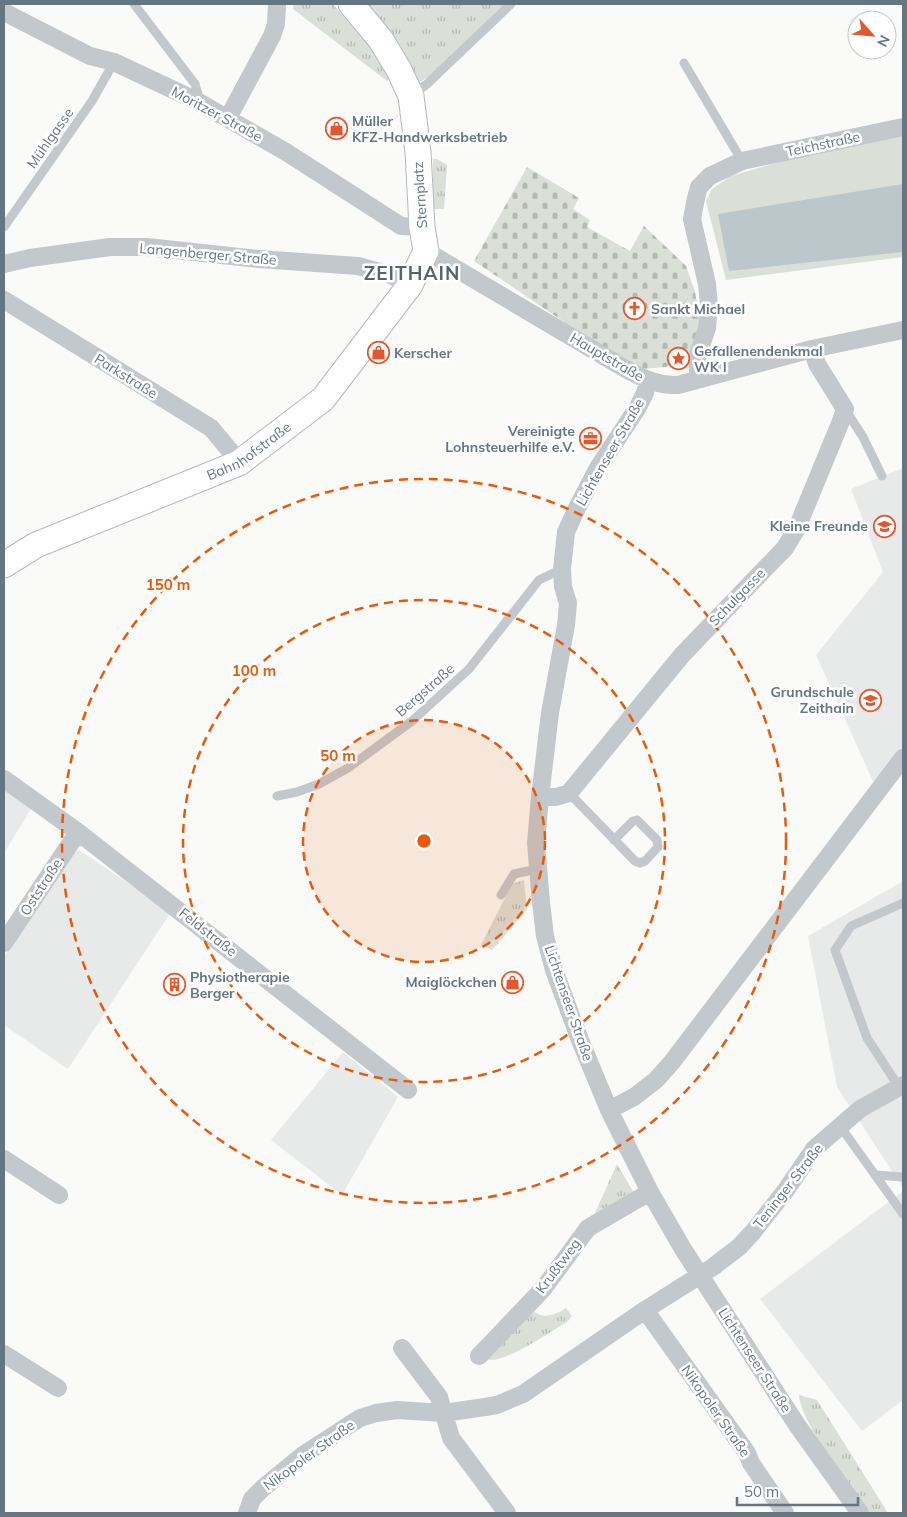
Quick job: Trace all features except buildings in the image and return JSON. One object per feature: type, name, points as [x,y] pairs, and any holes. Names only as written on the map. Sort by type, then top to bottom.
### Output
[{"type":"street","points":[[228,118],[272,36],[276,24],[276,4]]},
{"type":"street","points":[[351,4],[381,40],[399,70],[413,107]]},
{"type":"street","name":"Moritzer Straße","points":[[4,12],[90,56],[114,62],[197,101],[286,152],[423,241]]},
{"type":"street","name":"Sternplatz","points":[[413,107],[423,241]]},
{"type":"street","name":"Teichstraße","points":[[701,379],[698,371],[698,358],[707,328],[709,305],[707,284],[692,219],[699,187],[710,176],[742,161],[903,128]]},
{"type":"street","name":"Bahnhofstraße","points":[[4,565],[36,545],[238,463],[323,399],[410,285],[423,241]]},
{"type":"street","name":"Hauptstraße","points":[[423,241],[648,381],[664,386],[678,385],[812,349],[903,330]]},
{"type":"street","name":"Langenberger Straße","points":[[4,264],[30,258],[110,247],[147,247],[259,259],[358,266],[391,275],[410,285]]},
{"type":"street","name":"Parkstraße","points":[[4,300],[211,428],[238,463]]},
{"type":"street","points":[[812,349],[817,364],[845,408]]},
{"type":"street","name":"Lichtenseer Straße","points":[[648,381],[645,393],[638,407],[598,468],[566,532],[562,569],[563,587],[568,603],[566,625],[550,713],[536,843],[546,936],[554,970],[580,1040],[609,1110],[650,1192],[797,1425],[860,1513]]},
{"type":"street","name":"Schulgasse","points":[[569,793],[682,655],[785,548],[800,521],[845,408]]},
{"type":"street","points":[[609,1110],[634,1098],[656,1080],[672,1062],[903,758]]},
{"type":"street","name":"Feldstraße","points":[[4,778],[78,832],[408,1090]]},
{"type":"street","points":[[540,797],[556,797],[569,793]]},
{"type":"street","name":"Oststraße","points":[[4,944],[78,832]]},
{"type":"street","name":"Teninger Straße","points":[[700,1274],[739,1247],[753,1232],[786,1190],[814,1149],[860,1109],[901,1086]]},
{"type":"street","points":[[4,1159],[59,1195]]},
{"type":"street","name":"Krußtweg","points":[[479,1356],[543,1289],[588,1228],[650,1192]]},
{"type":"street","name":"Nikopoler Straße","points":[[248,1513],[252,1499],[263,1488],[304,1455],[360,1418],[376,1413],[397,1410],[444,1413],[497,1405],[523,1394],[700,1274]]},
{"type":"street","name":"Nikopoler Straße","points":[[645,1310],[747,1453],[785,1513]]},
{"type":"street","points":[[402,1348],[439,1397],[451,1438],[507,1513]]},
{"type":"street","points":[[4,1354],[58,1388]]},
{"type":"lane","points":[[134,4],[195,84],[198,94],[197,101]]},
{"type":"lane","points":[[413,107],[427,84],[511,4]]},
{"type":"lane","name":"Mühlgasse","points":[[4,227],[92,101],[114,62]]},
{"type":"lane","points":[[684,64],[742,161]]},
{"type":"lane","points":[[845,408],[863,437],[882,476]]},
{"type":"lane","name":"Bergstraße","points":[[277,796],[297,792],[319,784],[348,768],[412,721],[470,669],[539,580],[562,569]]},
{"type":"lane","points":[[569,793],[614,840],[635,861],[640,863],[645,861],[658,848],[657,840],[636,820],[614,840]]},
{"type":"lane","points":[[501,895],[514,874],[538,869]]},
{"type":"lane","points":[[901,1086],[867,1038],[835,950],[851,926],[903,903]]},
{"type":"lane","points":[[840,1126],[903,1214]]},
{"type":"lane","points":[[875,1175],[903,1177]]},
{"type":"shaded area","points":[[903,184],[903,252],[729,271],[718,214]]},
{"type":"shaded area","name":"Grundschule Zeithain","points":[[903,468],[903,746],[876,788],[816,655],[883,572],[851,489]]},
{"type":"shaded area","points":[[4,784],[34,804],[4,853]]},
{"type":"shaded area","points":[[79,850],[171,912],[68,1069],[4,1025],[4,956],[73,854]]},
{"type":"shaded area","points":[[903,881],[903,1188],[837,1087],[808,936]]},
{"type":"shaded area","points":[[343,1052],[398,1097],[342,1195],[271,1140]]},
{"type":"shaded area","points":[[903,1191],[903,1400],[862,1431],[760,1299]]},
{"type":"green space","points":[[294,4],[333,4],[377,56],[390,77],[387,81],[293,9]]},
{"type":"green space","points":[[361,4],[506,4],[429,77],[415,84]]},
{"type":"green space","points":[[903,133],[903,257],[726,280],[706,201],[712,189],[731,176],[804,155]]},
{"type":"green space","points":[[433,159],[437,159],[447,165],[444,209],[433,209]]},
{"type":"green space","points":[[527,167],[579,198],[573,209],[590,220],[587,227],[630,251],[644,226],[686,266],[695,292],[699,313],[698,335],[694,349],[666,367],[641,369],[607,351],[474,261]]},
{"type":"green space","points":[[524,880],[527,910],[492,950],[481,945],[512,884]]},
{"type":"green space","points":[[617,1164],[634,1193],[595,1213]]},
{"type":"green space","points":[[566,1308],[572,1316],[568,1321],[507,1356],[489,1360],[487,1357],[532,1310],[545,1316],[558,1313]]},
{"type":"green space","points":[[799,1395],[817,1400],[888,1513],[870,1513],[817,1438],[802,1407]]},
{"type":"place","name":"Müller KFZ-Handwerksbetrieb","points":[[336,129]]},
{"type":"place","name":"Sankt Michael","points":[[635,309]]},
{"type":"place","name":"Kerscher","points":[[378,353]]},
{"type":"place","name":"Gefallenendenkmal WK I","points":[[678,359]]},
{"type":"place","name":"Vereinigte Lohnsteuerhilfe e.V.","points":[[591,439]]},
{"type":"place","name":"Kleine Freunde","points":[[884,526]]},
{"type":"place","name":"Grundschule Zeithain","points":[[870,700]]},
{"type":"place","name":"Maiglöckchen","points":[[513,982]]},
{"type":"place","name":"Physiotherapie Berger","points":[[174,985]]},
{"type":"district","name":"ZEITHAIN","points":[[412,273]]}]
